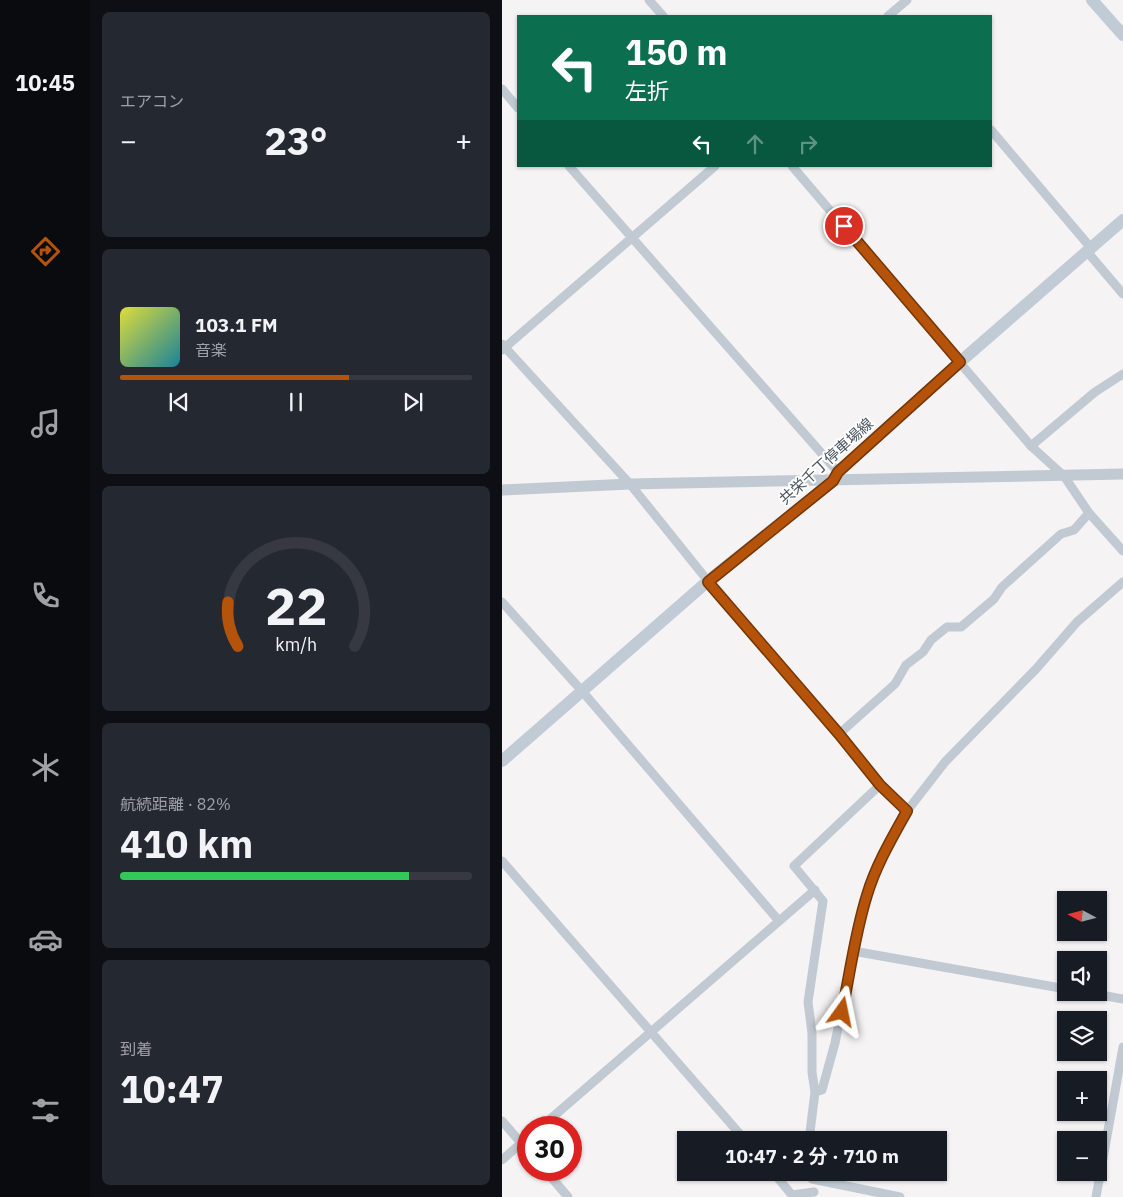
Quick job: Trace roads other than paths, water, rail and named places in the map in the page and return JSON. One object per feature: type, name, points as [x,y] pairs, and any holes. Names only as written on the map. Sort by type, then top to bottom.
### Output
[{"type":"main road","points":[[1092,0],[1122,35]]},
{"type":"main road","name":"共栄千丁停車場線","points":[[502,760],[708,582],[836,476],[960,362],[1122,220]]},
{"type":"street","points":[[649,0],[662,15]]},
{"type":"street","points":[[891,15],[907,0]]},
{"type":"street","points":[[502,89],[517,107]]},
{"type":"street","points":[[992,131],[1090,248],[1090,255],[1122,294]]},
{"type":"street","points":[[570,167],[836,476]]},
{"type":"street","points":[[714,167],[503,347],[630,484],[708,582],[839,734],[880,785],[907,811]]},
{"type":"street","points":[[793,167],[1031,446],[1064,476],[1089,513],[1122,551]]},
{"type":"street","points":[[1031,446],[1095,392],[1122,374]]},
{"type":"street","points":[[502,490],[836,476],[1064,476],[1122,474]]},
{"type":"street","points":[[839,734],[895,684],[906,666],[923,652],[931,640],[947,626],[961,627],[976,615],[994,599],[1002,587],[1061,534],[1074,530],[1089,513]]},
{"type":"street","points":[[815,1092],[822,1090],[835,1043],[853,951],[868,894],[882,855],[907,811],[945,762],[1036,669],[1076,622],[1122,582]]},
{"type":"street","points":[[502,602],[582,691],[779,920]]},
{"type":"street","points":[[810,1131],[815,1092],[812,1072],[812,1033],[808,1002],[823,901],[794,866],[880,785]]},
{"type":"street","points":[[502,861],[737,1131]]},
{"type":"street","points":[[554,1116],[815,890]]},
{"type":"street","points":[[853,951],[1057,987]]},
{"type":"street","points":[[1107,996],[1122,999]]},
{"type":"street","points":[[1096,1197],[1122,1047]]},
{"type":"street","points":[[502,1121],[517,1133]]},
{"type":"street","points":[[502,1160],[517,1147]]},
{"type":"street","points":[[554,1181],[568,1197]]},
{"type":"street","points":[[780,1181],[792,1195],[814,1194],[812,1181]]},
{"type":"street","points":[[832,1181],[900,1197]]}]
